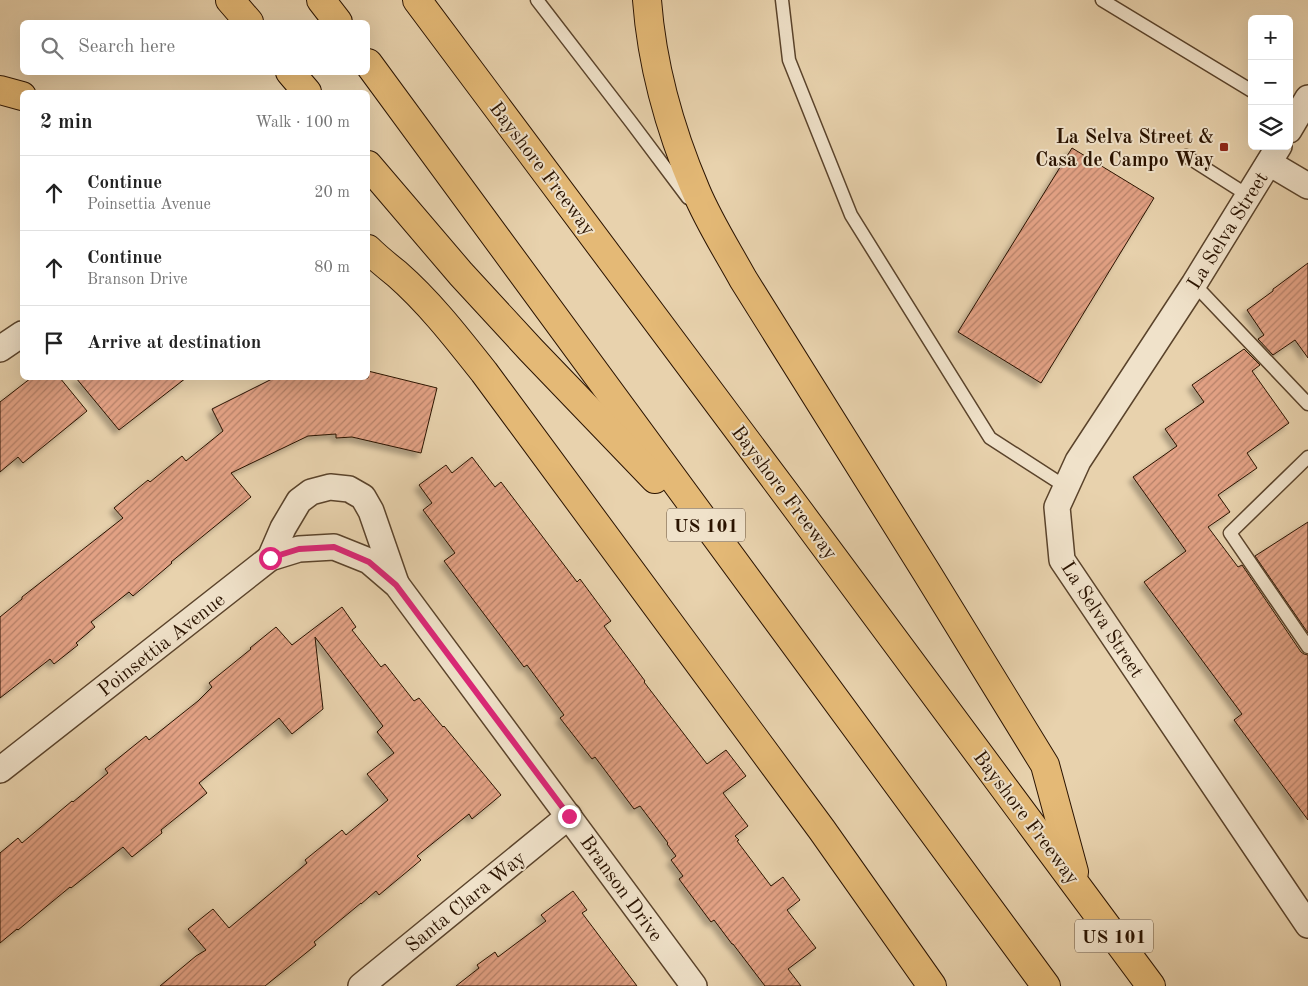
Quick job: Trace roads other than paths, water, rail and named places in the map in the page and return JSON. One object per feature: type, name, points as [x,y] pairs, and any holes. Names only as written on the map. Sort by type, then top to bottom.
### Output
[{"type":"highway","points":[[230,0],[247,20]]},
{"type":"highway","points":[[321,0],[336,20]]},
{"type":"highway","name":"Bayshore Freeway","points":[[417,0],[1151,986]]},
{"type":"highway","points":[[647,0],[649,28],[657,74],[668,114],[697,192],[743,279],[1045,765],[1077,885]]},
{"type":"highway","name":"US 101","points":[[370,66],[1046,986]]},
{"type":"highway","points":[[293,75],[305,90]]},
{"type":"highway","points":[[0,90],[20,95]]},
{"type":"highway","points":[[370,167],[461,274],[531,350],[732,560]]},
{"type":"highway","points":[[370,251],[428,305],[484,372],[822,830],[932,986]]},
{"type":"street","name":"La Selva Street","points":[[1274,154],[1194,284],[1078,461],[1057,507],[1062,560],[1308,925]]},
{"type":"street","points":[[1274,154],[1308,186]]},
{"type":"street","points":[[0,349],[20,335]]},
{"type":"street","points":[[270,558],[283,528],[299,501],[311,492],[330,487],[349,489],[363,497],[371,511],[396,585]]},
{"type":"street","name":"Poinsettia Avenue","points":[[0,770],[270,558],[299,549],[334,547]]},
{"type":"street","name":"Branson Drive","points":[[334,547],[369,562],[396,585],[694,986]]},
{"type":"street","name":"Santa Clara Way","points":[[361,986],[569,816]]},
{"type":"lane","points":[[537,0],[686,195],[743,279]]},
{"type":"lane","points":[[782,0],[789,60],[851,215],[990,438],[1066,487]]},
{"type":"lane","points":[[1102,0],[1248,88]]},
{"type":"lane","points":[[1186,156],[1249,196]]},
{"type":"lane","points":[[1194,284],[1308,404]]},
{"type":"lane","points":[[1308,457],[1230,533],[1308,647]]},
{"type":"place","name":"La Selva Street & Casa de Campo Way","points":[[1224,147]]}]
